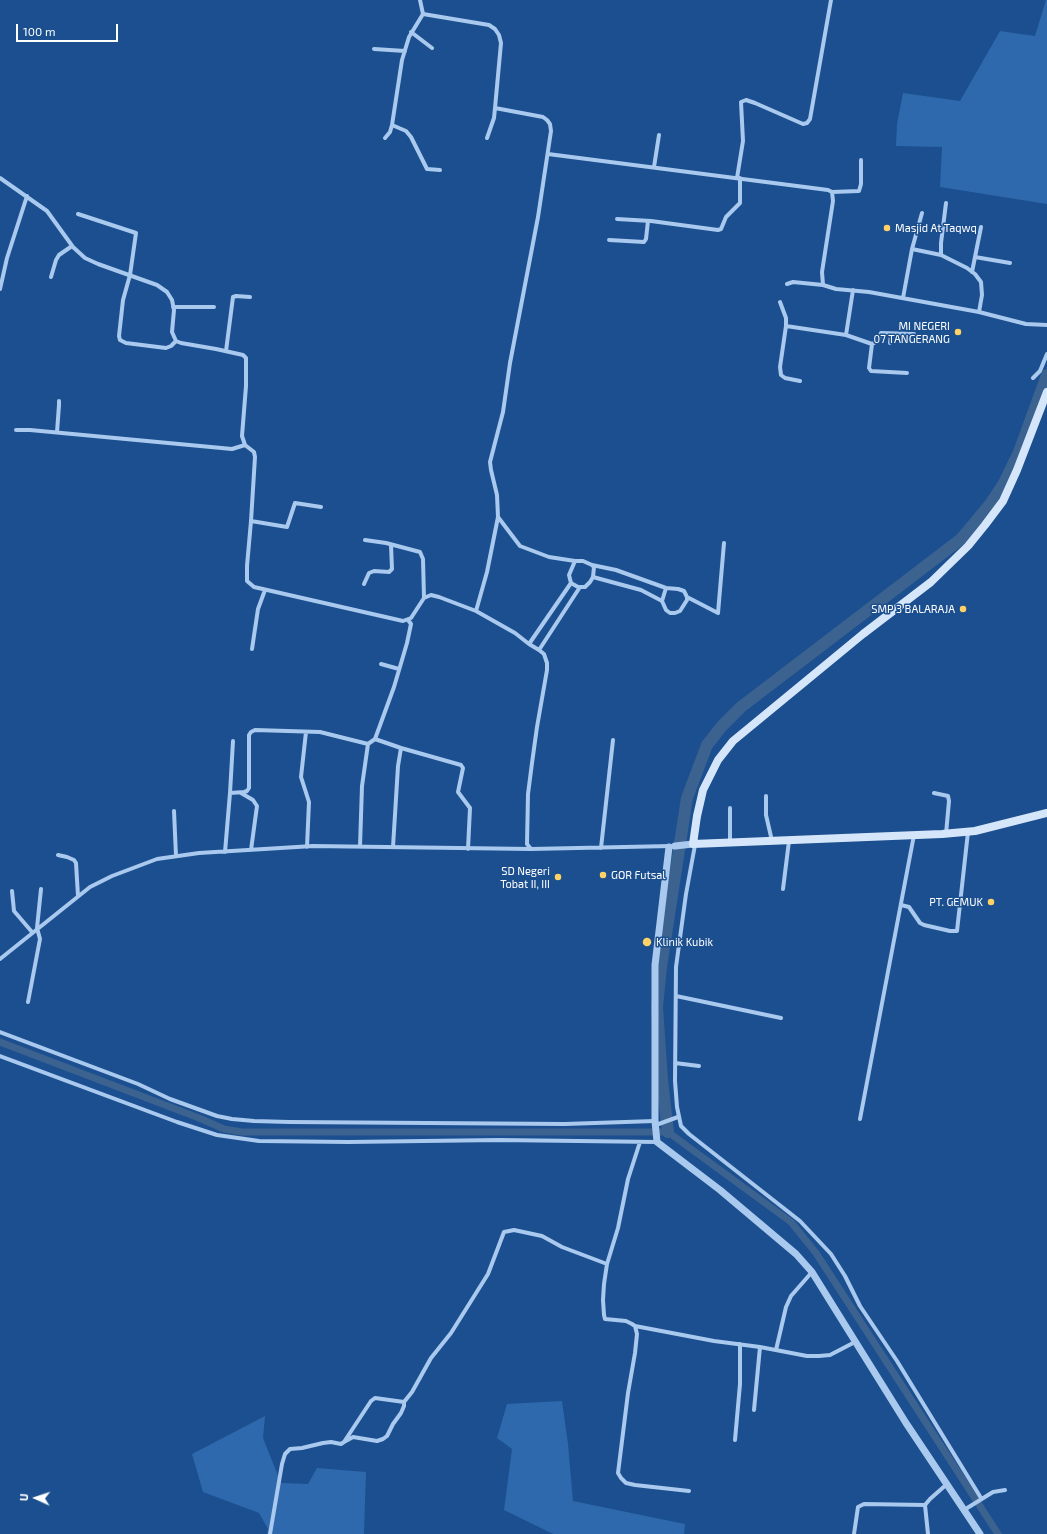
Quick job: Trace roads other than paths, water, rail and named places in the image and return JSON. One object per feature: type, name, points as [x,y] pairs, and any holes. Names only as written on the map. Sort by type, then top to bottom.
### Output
[{"type":"main road","points":[[1047,392],[1017,470],[1003,501],[985,525],[968,546],[931,582],[863,634],[733,741],[718,760],[704,790],[697,816],[693,845],[946,834],[968,832],[1047,813]]},
{"type":"street","points":[[385,138],[390,132],[392,125],[405,51],[411,32],[423,14],[420,0]]},
{"type":"street","points":[[618,219],[648,221],[714,230],[721,229],[726,217],[740,203],[739,178],[744,141],[741,102],[746,100],[803,124],[807,123],[810,119],[831,0]]},
{"type":"street","points":[[423,14],[489,25],[500,35],[501,43],[494,118],[487,138]]},
{"type":"street","points":[[411,32],[432,48]]},
{"type":"street","points":[[374,49],[405,51]]},
{"type":"street","points":[[476,611],[487,572],[498,517],[490,462],[503,412],[510,363],[538,218],[551,131],[550,124],[542,117],[495,108]]},
{"type":"street","points":[[392,125],[406,131],[412,137],[427,169],[440,170]]},
{"type":"street","points":[[654,167],[658,135]]},
{"type":"street","points":[[548,154],[739,178],[828,190],[832,192],[860,191],[861,160]]},
{"type":"street","points":[[0,178],[47,211],[72,246],[85,258],[157,285],[167,292],[172,300],[172,332],[176,341],[243,355],[246,358],[246,386],[242,436],[245,445],[254,452],[255,457],[247,581],[254,587],[265,590],[398,621],[408,620],[413,616],[424,598],[422,555],[420,552],[365,540]]},
{"type":"street","points":[[823,285],[822,272],[833,201],[832,192]]},
{"type":"street","points":[[0,289],[7,258],[27,196]]},
{"type":"street","points":[[941,255],[941,242],[946,202]]},
{"type":"street","points":[[903,298],[912,249],[922,213]]},
{"type":"street","points":[[78,214],[136,232],[130,275],[123,300],[118,336],[120,340],[126,343],[166,348],[171,346],[176,341]]},
{"type":"street","points":[[609,240],[644,242],[646,239],[648,221]]},
{"type":"street","points":[[972,272],[981,227]]},
{"type":"street","points":[[51,277],[59,255],[72,246]]},
{"type":"street","points":[[912,249],[941,255],[972,272],[981,282],[983,288],[979,312]]},
{"type":"street","points":[[975,257],[1010,262]]},
{"type":"street","points":[[787,284],[793,282],[823,285],[836,289],[869,292],[979,312],[1026,324],[1047,325]]},
{"type":"street","points":[[846,335],[853,290]]},
{"type":"street","points":[[226,351],[233,297],[250,297]]},
{"type":"street","points":[[780,302],[786,318],[780,367],[781,372],[785,378],[800,381]]},
{"type":"street","points":[[173,307],[214,307]]},
{"type":"street","points":[[786,326],[846,335],[872,344],[878,341],[880,334],[914,334]]},
{"type":"street","points":[[890,343],[891,334]]},
{"type":"street","points":[[872,344],[870,370],[907,373]]},
{"type":"street","points":[[1033,378],[1040,371],[1047,354]]},
{"type":"street","points":[[57,432],[58,401]]},
{"type":"street","points":[[16,430],[57,432],[232,449],[245,445]]},
{"type":"street","points":[[251,521],[287,527],[295,504],[321,507]]},
{"type":"street","points":[[498,517],[520,546],[549,556],[583,561],[592,565],[616,570],[666,588],[678,589],[684,592],[687,597],[718,613],[724,543]]},
{"type":"street","points":[[364,584],[368,574],[374,571],[389,572],[392,569],[391,545]]},
{"type":"street","points":[[575,561],[569,575],[571,582],[576,587],[580,588]]},
{"type":"street","points":[[539,650],[580,588],[586,586],[593,577],[594,567],[592,565]]},
{"type":"street","points":[[593,577],[641,590],[662,601],[666,610],[674,613],[680,611],[684,607],[687,597]]},
{"type":"street","points":[[529,644],[571,582]]},
{"type":"street","points":[[662,601],[666,588]]},
{"type":"street","points":[[252,649],[258,609],[265,590]]},
{"type":"street","points":[[424,598],[431,595],[476,611],[515,633],[544,654],[547,663],[547,670],[537,727],[528,794],[526,837],[527,844],[531,849]]},
{"type":"street","points":[[360,846],[362,786],[368,744],[375,739],[399,669],[411,624],[408,620]]},
{"type":"street","points":[[381,664],[399,669]]},
{"type":"street","points":[[230,793],[247,791],[249,788],[248,735],[254,730],[320,732],[368,744]]},
{"type":"street","points":[[306,732],[302,777],[309,802],[307,847]]},
{"type":"street","points":[[375,739],[461,765],[462,768],[458,792],[470,808],[468,849]]},
{"type":"street","points":[[601,848],[613,740]]},
{"type":"street","points":[[225,852],[233,741]]},
{"type":"street","points":[[393,846],[398,766],[401,748]]},
{"type":"street","points":[[241,792],[253,800],[257,806],[251,850]]},
{"type":"street","points":[[934,793],[948,796],[949,802],[946,834]]},
{"type":"street","points":[[766,796],[766,815],[772,841]]},
{"type":"street","points":[[730,808],[730,843]]},
{"type":"street","points":[[174,811],[176,856]]},
{"type":"street","points":[[901,905],[909,907],[920,923],[924,925],[950,931],[957,931],[968,832]]},
{"type":"street","points":[[860,1119],[914,835]]},
{"type":"street","points":[[783,889],[789,840]]},
{"type":"street","points":[[0,959],[90,887],[112,876],[157,859],[199,853],[307,847],[393,846],[468,849],[531,849],[693,845],[676,967],[676,1118],[689,1134],[800,1221],[831,1254],[845,1276],[860,1306],[897,1361],[980,1499]]},
{"type":"street","points":[[657,1140],[655,965],[672,846]]},
{"type":"street","points":[[58,855],[68,856],[76,863],[78,896]]},
{"type":"street","points":[[28,1002],[40,939],[37,928],[41,889]]},
{"type":"street","points":[[12,891],[14,911],[32,932]]},
{"type":"street","points":[[676,996],[780,1018]]},
{"type":"street","points":[[0,1032],[138,1084],[170,1099],[217,1116],[232,1119],[282,1122],[656,1124],[676,1118]]},
{"type":"street","points":[[0,1056],[217,1136],[259,1141],[348,1142],[498,1140],[640,1142],[657,1140],[796,1254],[812,1272],[906,1423],[947,1484],[966,1508],[980,1534]]},
{"type":"street","points":[[675,1063],[699,1066]]},
{"type":"street","points":[[640,1142],[628,1179],[618,1228],[607,1264],[604,1290],[605,1318],[626,1321],[635,1326],[807,1356],[830,1355],[855,1342]]},
{"type":"street","points":[[270,1534],[285,1454],[290,1449],[302,1448],[322,1443],[331,1442],[341,1444],[353,1437],[372,1441],[383,1439],[387,1436],[401,1413],[404,1402],[412,1392],[434,1354],[451,1333],[488,1274],[504,1232],[514,1230],[542,1236],[562,1247],[607,1264]]},
{"type":"street","points":[[776,1350],[786,1307],[791,1296],[812,1272]]},
{"type":"street","points":[[635,1326],[637,1334],[635,1353],[628,1393],[618,1473],[626,1483],[689,1491]]},
{"type":"street","points":[[735,1440],[740,1384],[740,1344]]},
{"type":"street","points":[[754,1410],[760,1347]]},
{"type":"street","points":[[344,1442],[371,1401],[375,1398],[404,1402]]},
{"type":"street","points":[[928,1534],[925,1505],[947,1484]]},
{"type":"street","points":[[966,1508],[997,1490],[1005,1490]]},
{"type":"street","points":[[854,1534],[858,1507],[864,1504],[925,1505]]},
{"type":"waterway","points":[[668,1132],[662,1080],[657,1007],[661,967],[687,798],[707,745],[722,726],[741,707],[961,539],[991,503],[1004,483],[1019,452],[1047,375]]},
{"type":"waterway","points":[[0,1042],[199,1118],[224,1129],[242,1132],[668,1132],[791,1222],[816,1253],[998,1534]]},
{"type":"place","name":"Masjid At Taqwq","points":[[887,228]]},
{"type":"place","name":"MI NEGERI 07 TANGERANG","points":[[958,332]]},
{"type":"place","name":"SMP 3 BALARAJA","points":[[963,609]]},
{"type":"place","name":"GOR Futsal","points":[[603,875]]},
{"type":"place","name":"SD Negeri Tobat II, III","points":[[558,877]]},
{"type":"place","name":"PT. GEMUK","points":[[991,902]]},
{"type":"place","name":"Klinik Kubik","points":[[647,942]]}]
